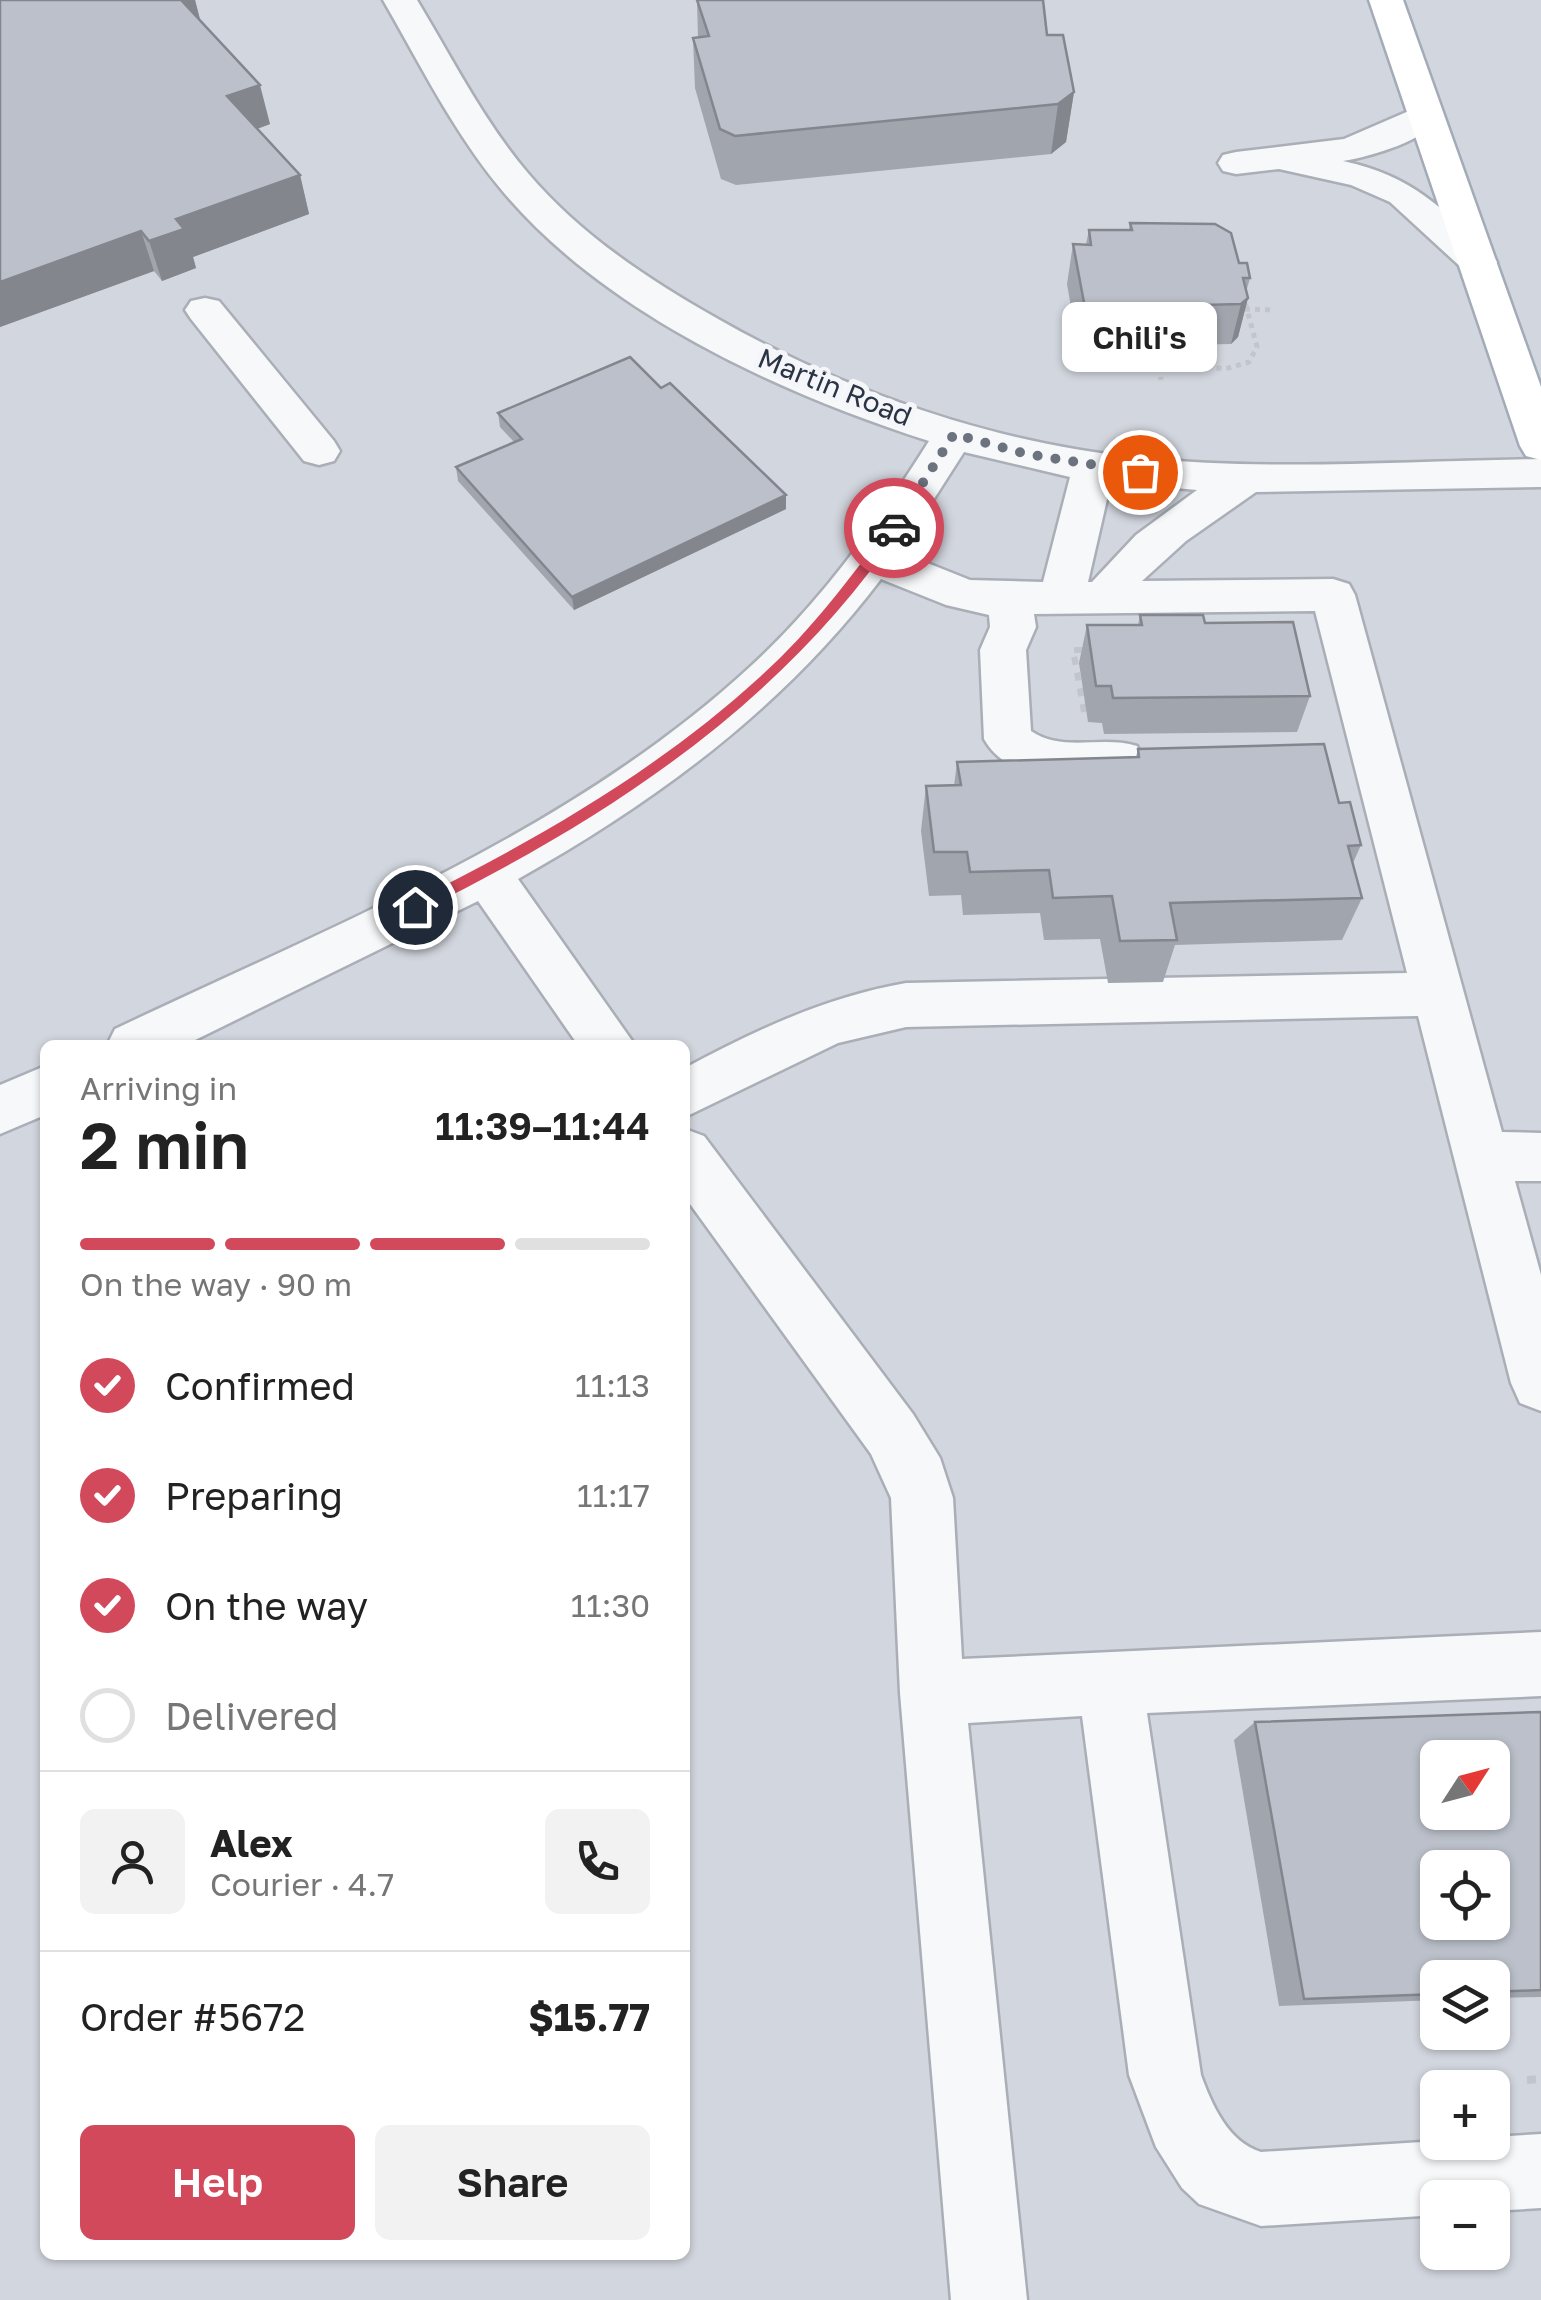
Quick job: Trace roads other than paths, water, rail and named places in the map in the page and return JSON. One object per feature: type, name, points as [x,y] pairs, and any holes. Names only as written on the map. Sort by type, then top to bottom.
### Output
[{"type":"main road","points":[[1386,0],[1541,446]]},
{"type":"street","name":"Martin Road","points":[[400,0],[508,172],[569,237],[628,284],[769,362],[954,434],[1094,466],[1249,477],[1541,474]]},
{"type":"street","points":[[1236,162],[1284,159],[1375,141],[1425,115]]},
{"type":"street","points":[[1284,159],[1362,176],[1403,194],[1478,262]]},
{"type":"street","points":[[206,310],[319,452]]},
{"type":"street","points":[[144,1040],[485,872],[650,774],[725,715],[804,642],[873,559],[954,434]]},
{"type":"street","points":[[1082,599],[1094,466]]},
{"type":"street","points":[[1082,599],[1121,574],[1169,530],[1249,477]]},
{"type":"street","points":[[873,559],[962,594],[1010,600],[1333,595],[1354,752],[1436,994],[1541,1383]]},
{"type":"street","points":[[1010,600],[1013,627],[1002,650],[1008,739],[1046,760],[1159,758]]},
{"type":"street","points":[[485,872],[604,1040]]},
{"type":"street","points":[[690,1091],[831,1020],[906,1005],[1436,994]]},
{"type":"street","points":[[0,1111],[40,1091]]},
{"type":"street","points":[[1478,1156],[1541,1157]]},
{"type":"street","points":[[690,1160],[892,1434],[918,1479],[932,1693],[990,2300]]},
{"type":"street","points":[[932,1693],[1541,1664]]},
{"type":"street","points":[[1110,1682],[1165,2075],[1192,2142],[1208,2162],[1225,2178],[1261,2190],[1541,2171]]},
{"type":"place","name":"Chili's","points":[[1140,472]]}]
